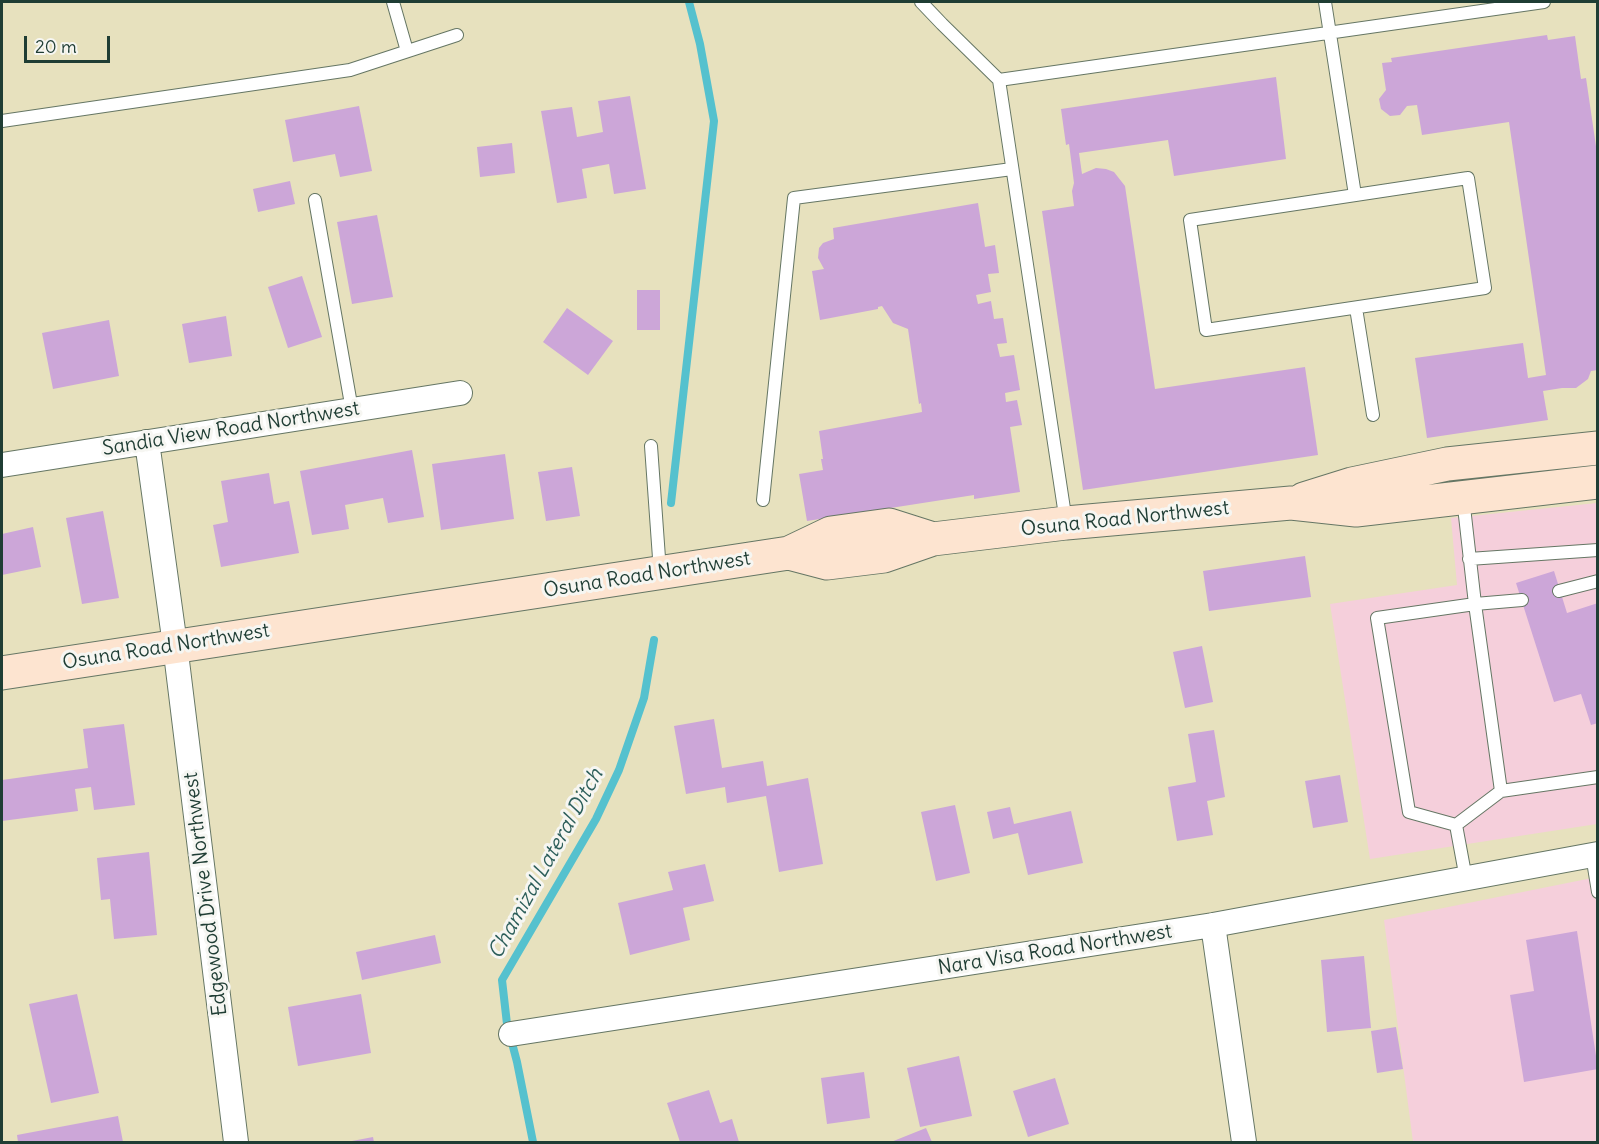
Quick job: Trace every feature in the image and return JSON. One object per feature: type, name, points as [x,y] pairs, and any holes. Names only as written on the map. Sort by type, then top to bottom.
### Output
[{"type":"main road","name":"Osuna Road Northwest","points":[[1291,503],[1352,484],[1447,464],[1598,448]]},
{"type":"main road","name":"Osuna Road Northwest","points":[[2,673],[789,553],[831,533],[889,525],[933,538],[1291,503],[1356,510],[1598,482]]},
{"type":"street","name":"Sandia View Road Northwest","points":[[2,465],[460,393]]},
{"type":"street","name":"Edgewood Drive Northwest","points":[[147,442],[175,645],[236,1143]]},
{"type":"street","name":"Nara Visa Road Northwest","points":[[511,1034],[1213,926],[1595,854]]},
{"type":"street","points":[[1213,926],[1244,1143]]},
{"type":"lane","points":[[393,2],[407,51]]},
{"type":"lane","points":[[921,2],[999,80],[1066,524]]},
{"type":"lane","points":[[1325,2],[1355,195]]},
{"type":"lane","points":[[999,80],[1544,2]]},
{"type":"lane","points":[[2,122],[350,70],[457,35]]},
{"type":"lane","points":[[764,500],[794,198],[1012,169]]},
{"type":"lane","points":[[1468,178],[1485,288],[1206,330],[1190,220],[1355,195],[1468,178]]},
{"type":"lane","points":[[315,200],[352,410]]},
{"type":"lane","points":[[1356,308],[1373,415]]},
{"type":"lane","points":[[651,446],[660,574]]},
{"type":"lane","points":[[1463,496],[1469,559],[1501,791]]},
{"type":"lane","points":[[1469,559],[1598,550]]},
{"type":"lane","points":[[1559,591],[1598,581]]},
{"type":"lane","points":[[1456,825],[1409,812],[1377,618],[1475,604],[1522,600]]},
{"type":"lane","points":[[1456,825],[1501,791],[1598,777]]},
{"type":"lane","points":[[1456,825],[1466,879]]},
{"type":"lane","points":[[1595,854],[1598,892]]},
{"type":"shaded area","points":[[1597,503],[1597,824],[1370,859],[1330,604],[1457,585],[1451,518]]},
{"type":"shaded area","points":[[1597,877],[1597,1142],[1413,1142],[1384,920]]},
{"type":"building","points":[[1547,35],[1548,40],[1575,36],[1581,79],[1586,78],[1598,160],[1598,370],[1591,371],[1588,379],[1576,388],[1543,391],[1548,420],[1427,438],[1415,358],[1523,343],[1528,378],[1546,375],[1509,122],[1422,135],[1417,105],[1407,106],[1400,115],[1390,116],[1381,109],[1379,99],[1386,90],[1382,63],[1392,62],[1391,58]]},
{"type":"building","points":[[1276,77],[1286,159],[1174,176],[1168,140],[1079,153],[1082,174],[1096,168],[1106,169],[1114,172],[1125,186],[1155,389],[1305,367],[1318,455],[1083,490],[1042,211],[1074,206],[1072,191],[1074,183],[1069,144],[1066,145],[1061,109]]},
{"type":"building","points":[[630,96],[646,189],[614,194],[609,164],[582,169],[587,198],[557,203],[541,111],[572,107],[577,137],[603,132],[598,101]]},
{"type":"building","points":[[359,106],[372,171],[340,177],[335,154],[293,162],[285,120]]},
{"type":"building","points":[[512,143],[515,173],[480,177],[477,147]]},
{"type":"building","points":[[290,181],[295,204],[258,212],[253,189]]},
{"type":"building","points":[[978,203],[985,247],[995,245],[999,273],[988,274],[991,292],[976,295],[978,304],[991,301],[994,319],[1003,318],[1007,343],[997,344],[1000,357],[1014,355],[1020,390],[1005,393],[1006,402],[1017,400],[1022,425],[1010,427],[1020,492],[974,499],[974,495],[807,521],[799,474],[823,470],[819,431],[922,412],[908,329],[893,323],[882,306],[878,309],[820,320],[812,271],[824,269],[818,258],[819,248],[823,243],[834,239],[833,228]]},
{"type":"building","points":[[377,215],[393,297],[352,304],[337,222]]},
{"type":"building","points":[[302,276],[322,337],[288,348],[268,287]]},
{"type":"building","points":[[637,290],[660,290],[660,330],[637,330]]},
{"type":"building","points":[[567,308],[613,341],[588,375],[543,342]]},
{"type":"building","points":[[226,316],[232,356],[189,363],[182,324]]},
{"type":"building","points":[[109,320],[119,376],[53,389],[42,333]]},
{"type":"building","points":[[412,450],[424,517],[388,523],[383,498],[345,505],[349,529],[312,535],[300,471]]},
{"type":"building","points":[[505,454],[514,519],[441,530],[432,464]]},
{"type":"building","points":[[572,467],[580,516],[546,521],[538,472]]},
{"type":"building","points":[[269,473],[274,504],[289,501],[299,553],[221,567],[213,525],[228,522],[221,481]]},
{"type":"building","points":[[103,511],[119,598],[82,604],[66,518]]},
{"type":"building","points":[[33,527],[41,567],[2,575],[2,534]]},
{"type":"building","points":[[1305,556],[1311,597],[1209,611],[1203,571]]},
{"type":"building","points":[[1554,571],[1567,613],[1598,603],[1598,723],[1591,725],[1581,694],[1554,702],[1516,583]]},
{"type":"building","points":[[1202,646],[1213,702],[1185,708],[1173,652]]},
{"type":"building","points":[[714,719],[722,768],[763,761],[767,786],[808,778],[823,864],[779,872],[766,796],[727,803],[725,787],[686,794],[674,726]]},
{"type":"building","points":[[124,724],[135,805],[94,810],[91,787],[75,789],[78,811],[2,821],[2,780],[88,768],[83,729]]},
{"type":"building","points":[[1214,730],[1225,797],[1207,801],[1213,835],[1177,841],[1168,787],[1196,782],[1188,734]]},
{"type":"building","points":[[1340,775],[1348,822],[1313,828],[1305,781]]},
{"type":"building","points":[[955,805],[970,873],[936,881],[921,812]]},
{"type":"building","points":[[1010,807],[1014,824],[1071,811],[1083,863],[1028,875],[1018,833],[993,839],[987,812]]},
{"type":"building","points":[[149,852],[157,935],[114,939],[110,899],[101,900],[97,858]]},
{"type":"building","points":[[705,864],[714,901],[683,908],[690,940],[630,955],[618,903],[673,890],[668,872]]},
{"type":"building","points":[[1577,931],[1598,1069],[1524,1082],[1510,995],[1534,991],[1526,940]]},
{"type":"building","points":[[435,935],[441,963],[362,980],[356,952]]},
{"type":"building","points":[[1364,956],[1371,1028],[1327,1032],[1321,960]]},
{"type":"building","points":[[77,994],[99,1093],[51,1103],[29,1004]]},
{"type":"building","points":[[361,994],[371,1053],[298,1066],[288,1007]]},
{"type":"building","points":[[1396,1027],[1403,1069],[1377,1073],[1371,1031]]},
{"type":"building","points":[[959,1056],[972,1116],[920,1127],[907,1068]]},
{"type":"building","points":[[864,1072],[870,1118],[827,1124],[821,1078]]},
{"type":"building","points":[[1055,1078],[1069,1124],[1028,1137],[1013,1091]]},
{"type":"building","points":[[709,1090],[720,1123],[732,1119],[739,1142],[680,1142],[667,1103]]},
{"type":"building","points":[[118,1116],[123,1142],[18,1142],[17,1135]]},
{"type":"building","points":[[926,1128],[932,1142],[891,1142]]},
{"type":"building","points":[[373,1137],[374,1142],[352,1142],[352,1141]]},
{"type":"waterway","points":[[671,503],[714,121],[700,44],[689,2]]},
{"type":"waterway","name":"Chamizal Lateral Ditch","points":[[533,1142],[507,1024],[502,980],[596,819],[619,770],[644,698],[654,640]]}]
